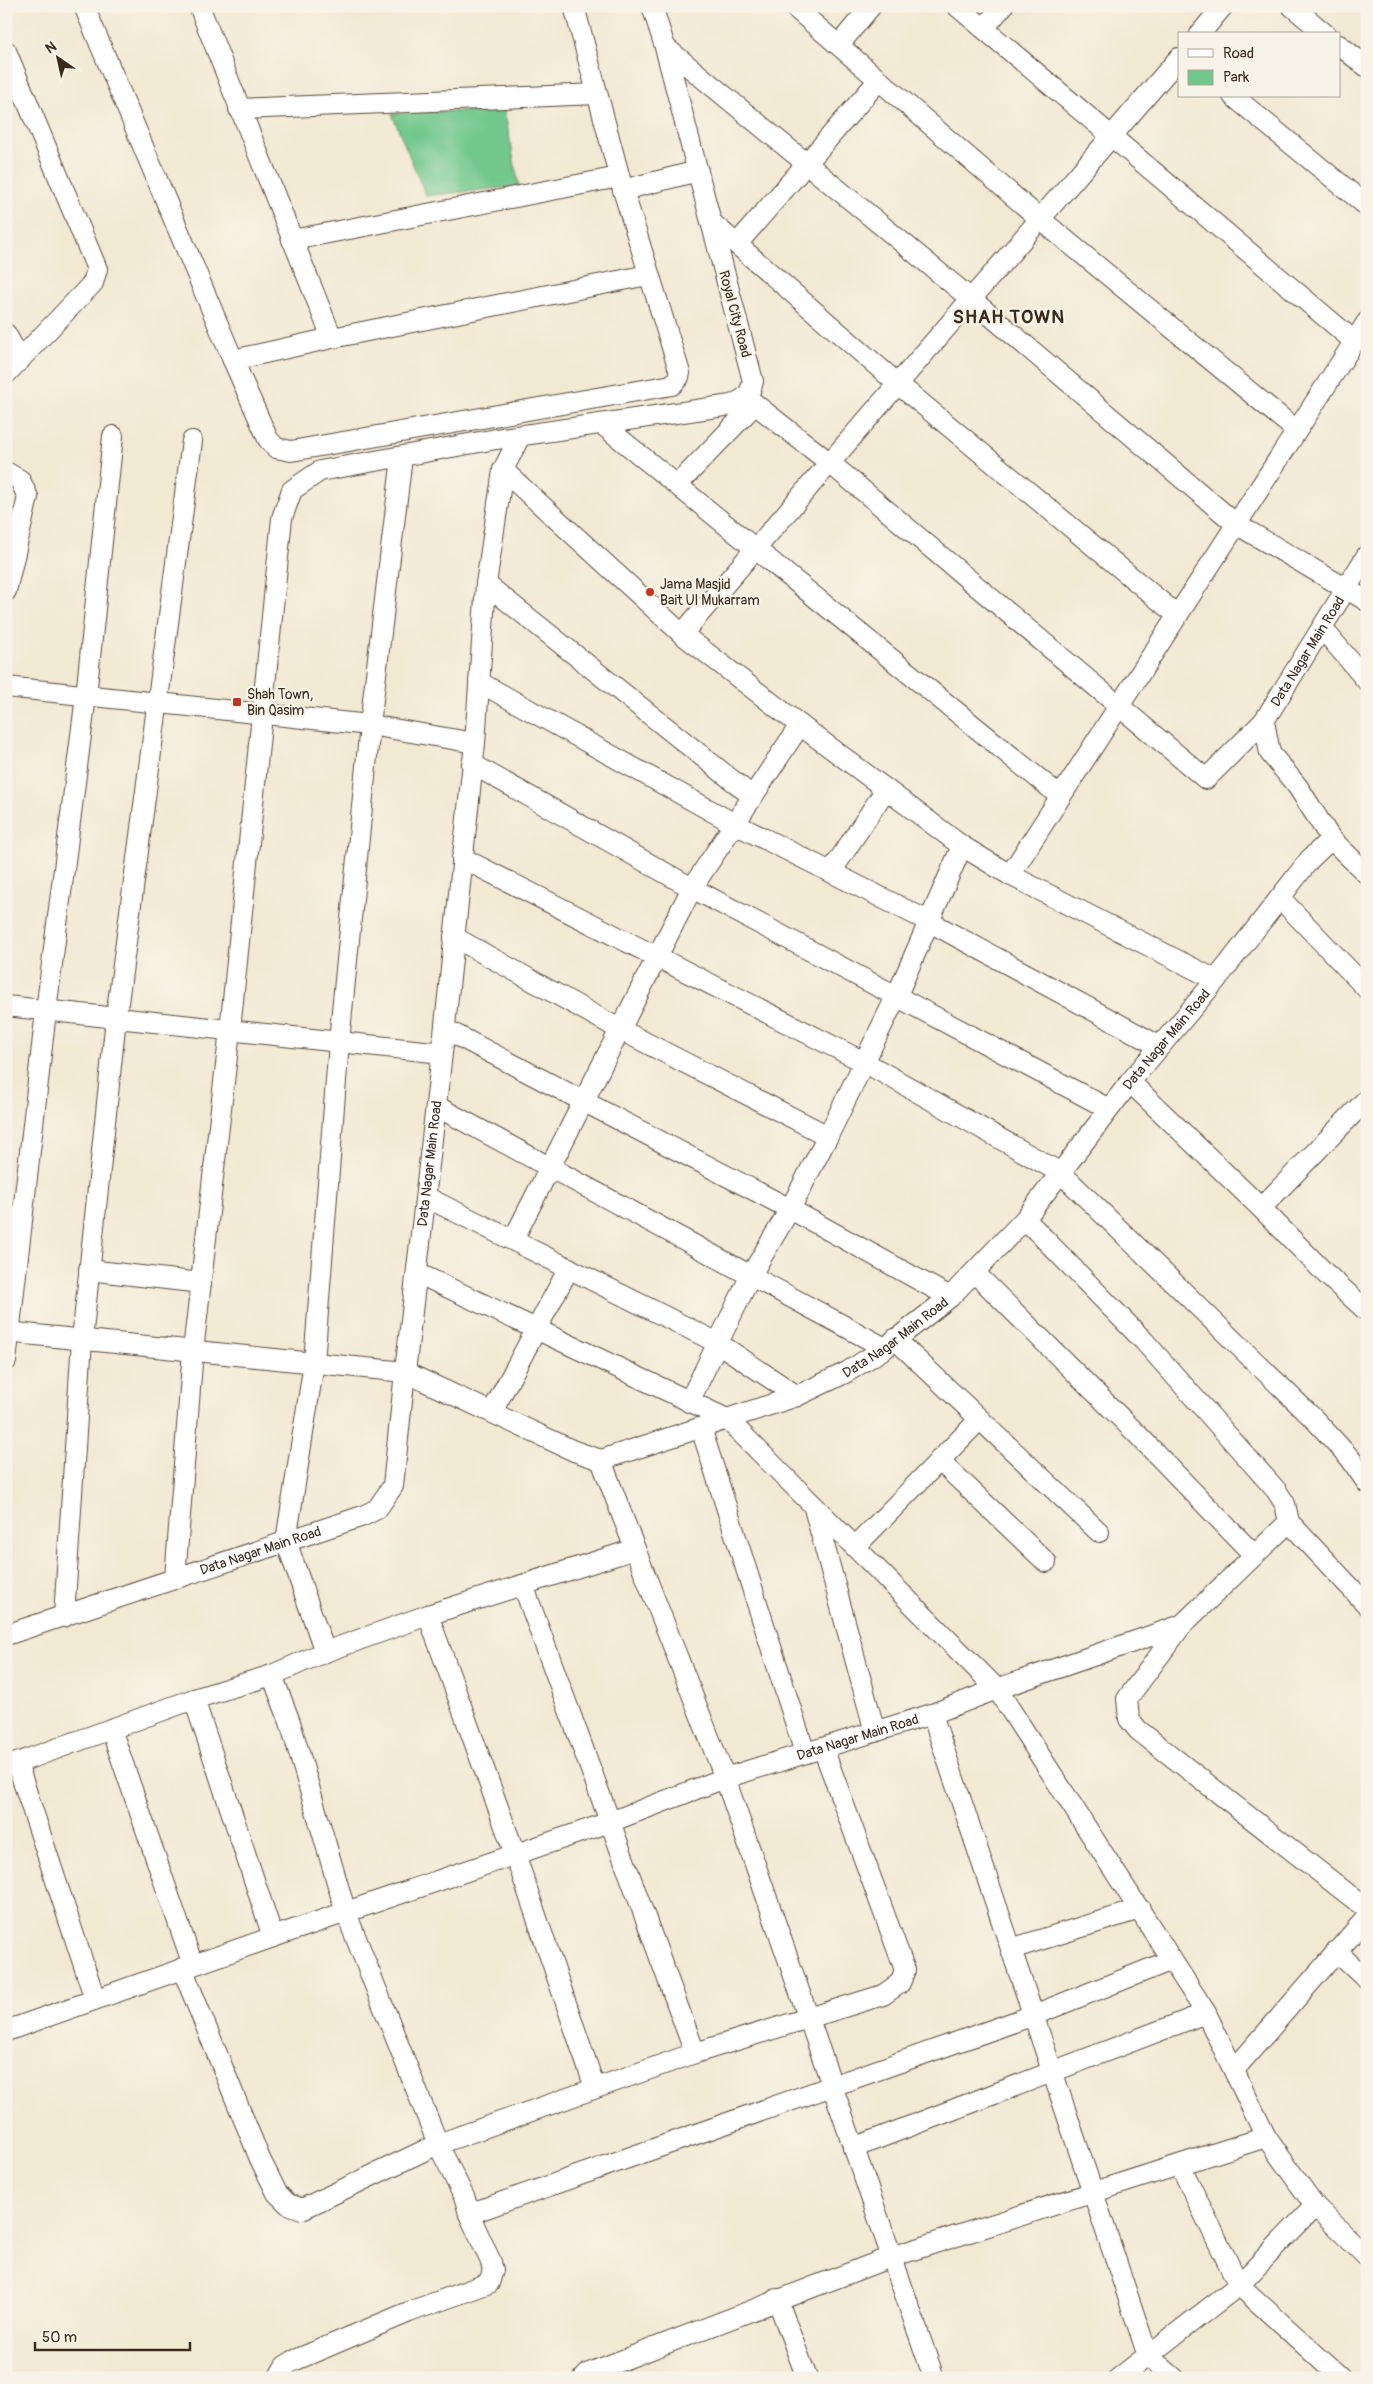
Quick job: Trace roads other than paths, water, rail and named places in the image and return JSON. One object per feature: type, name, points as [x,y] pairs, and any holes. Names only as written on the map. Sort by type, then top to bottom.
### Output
[{"type":"street","points":[[84,6],[268,439],[276,448],[283,450],[672,385],[679,378],[680,373],[621,183],[574,6]]},
{"type":"street","points":[[206,6],[200,6],[239,109],[332,338]]},
{"type":"street","name":"Royal City Road","points":[[652,6],[665,47],[753,381],[751,401]]},
{"type":"street","points":[[793,6],[839,45],[878,82],[1040,219],[1296,430]]},
{"type":"street","points":[[839,45],[871,6]]},
{"type":"street","points":[[957,6],[1354,341]]},
{"type":"street","points":[[984,28],[1003,6]]},
{"type":"street","points":[[1202,32],[1223,6]]},
{"type":"street","points":[[1292,6],[1324,32]]},
{"type":"street","points":[[1340,46],[1367,68]]},
{"type":"street","points":[[665,47],[971,299],[1236,524],[1367,601]]},
{"type":"street","points":[[6,51],[97,269],[93,283],[6,374]]},
{"type":"street","points":[[682,634],[1178,59]]},
{"type":"street","points":[[737,244],[878,82]]},
{"type":"street","points":[[239,109],[597,94]]},
{"type":"street","points":[[1235,98],[1367,206]]},
{"type":"street","points":[[292,240],[698,171]]},
{"type":"street","points":[[711,222],[898,384],[1177,615]]},
{"type":"street","points":[[233,360],[332,338],[648,275]]},
{"type":"street","points":[[1010,875],[1367,322]]},
{"type":"street","points":[[6,334],[20,360]]},
{"type":"street","points":[[678,484],[751,401]]},
{"type":"street","points":[[176,1578],[193,1351],[230,1030],[282,518],[292,490],[320,471],[496,440],[519,438],[751,401],[830,463],[1206,779],[1264,722]]},
{"type":"street","points":[[603,425],[757,547],[1060,796]]},
{"type":"street","points":[[6,1360],[46,1011],[86,696],[113,436]]},
{"type":"street","name":"Data Nagar Main Road","points":[[6,1635],[363,1516],[377,1508],[387,1497],[393,1486],[445,1028],[472,764],[476,743],[486,584],[503,470],[519,438]]},
{"type":"street","points":[[64,1617],[82,1340],[116,1018],[192,441]]},
{"type":"street","points":[[325,1652],[286,1541],[314,1362],[339,1042],[370,725],[402,457]]},
{"type":"street","points":[[503,470],[682,634],[962,846],[1010,875],[1216,980]]},
{"type":"street","points":[[6,472],[20,480],[28,497],[6,591]]},
{"type":"street","name":"Data Nagar Main Road","points":[[601,1460],[797,1396],[847,1372],[890,1343],[950,1297],[1025,1219],[1130,1082],[1216,980],[1310,858],[1331,839],[1298,787],[1270,753],[1264,722],[1367,554]]},
{"type":"street","points":[[486,584],[752,796]]},
{"type":"street","points":[[1322,628],[1367,681]]},
{"type":"street","points":[[479,682],[733,824],[928,921],[1159,1046]]},
{"type":"street","points":[[6,687],[370,725],[476,743]]},
{"type":"street","points":[[513,1240],[692,888],[800,725]]},
{"type":"street","points":[[472,764],[692,888],[1109,1109]]},
{"type":"street","points":[[831,872],[886,789]]},
{"type":"street","points":[[1331,839],[1367,874]]},
{"type":"street","points":[[689,1402],[751,1275],[790,1208],[828,1136],[897,995],[962,846]]},
{"type":"street","points":[[462,858],[864,1062],[1060,1173],[1315,1420],[1350,1458],[1367,1483]]},
{"type":"street","points":[[1280,898],[1367,989]]},
{"type":"street","points":[[454,938],[621,1030],[828,1136]]},
{"type":"street","points":[[6,1006],[442,1053]]},
{"type":"street","points":[[445,1028],[790,1208],[950,1297]]},
{"type":"street","points":[[1130,1082],[1261,1208],[1326,1274],[1367,1311]]},
{"type":"street","points":[[1261,1208],[1367,1099]]},
{"type":"street","points":[[436,1106],[751,1275],[890,1343],[980,1419],[1099,1532]]},
{"type":"street","points":[[426,1197],[718,1342],[797,1396]]},
{"type":"street","points":[[1025,1219],[1144,1341],[1276,1490],[1285,1504],[1289,1522],[1367,1605]]},
{"type":"street","points":[[492,1412],[569,1268]]},
{"type":"street","points":[[89,1270],[201,1283]]},
{"type":"street","points":[[974,1272],[1136,1432],[1254,1555]]},
{"type":"street","points":[[417,1273],[727,1419],[997,1689],[1206,2013],[1266,2137],[1315,2206],[1367,2258]]},
{"type":"street","points":[[8,1332],[405,1372],[574,1451],[601,1460],[725,1778],[934,2378]]},
{"type":"street","points":[[855,1547],[980,1419]]},
{"type":"street","points":[[112,1729],[188,1967],[260,2159],[277,2193],[288,2204],[302,2209],[438,2144],[694,2053],[883,1995],[900,1982],[905,1970],[814,1751],[700,1428]]},
{"type":"street","points":[[939,1460],[1046,1562]]},
{"type":"street","points":[[814,1506],[875,1732]]},
{"type":"street","points":[[1289,1522],[1182,1625],[1127,1699],[1129,1719],[1138,1730],[1367,1909]]},
{"type":"street","points":[[95,1999],[12,1765],[194,1699],[272,1675],[325,1652],[428,1615],[635,1549]]},
{"type":"street","points":[[524,1585],[694,2053]]},
{"type":"street","points":[[428,1615],[515,1854],[595,2088]]},
{"type":"street","name":"Data Nagar Main Road","points":[[6,2031],[273,1937],[610,1822],[725,1778],[932,1714],[997,1689],[1182,1625]]},
{"type":"street","points":[[272,1675],[290,1722],[346,1913],[438,2144],[465,2199],[468,2214],[491,2262],[492,2270],[489,2283],[408,2312],[292,2361],[285,2366],[278,2378]]},
{"type":"street","points":[[194,1699],[273,1937]]},
{"type":"street","points":[[932,1714],[1148,2356],[1174,2378]]},
{"type":"street","points":[[1011,1948],[1140,1909]]},
{"type":"street","points":[[1234,2070],[1367,1917]]},
{"type":"street","points":[[1336,1951],[1367,1980]]},
{"type":"street","points":[[468,2214],[1034,2015],[1172,1960]]},
{"type":"street","points":[[853,2148],[1206,2013]]},
{"type":"street","points":[[584,2378],[589,2374],[891,2257],[1266,2137]]},
{"type":"street","points":[[1180,2165],[1239,2285],[1341,2378]]},
{"type":"street","points":[[1120,2378],[1239,2285],[1315,2206]]},
{"type":"street","points":[[777,2300],[806,2378]]},
{"type":"place","name":"Jama Masjid Bait Ul Mukarram","points":[[650,592]]},
{"type":"place","name":"Shah Town, Bin Qasim","points":[[237,702]]},
{"type":"district","name":"SHAH TOWN","points":[[1009,317]]}]
